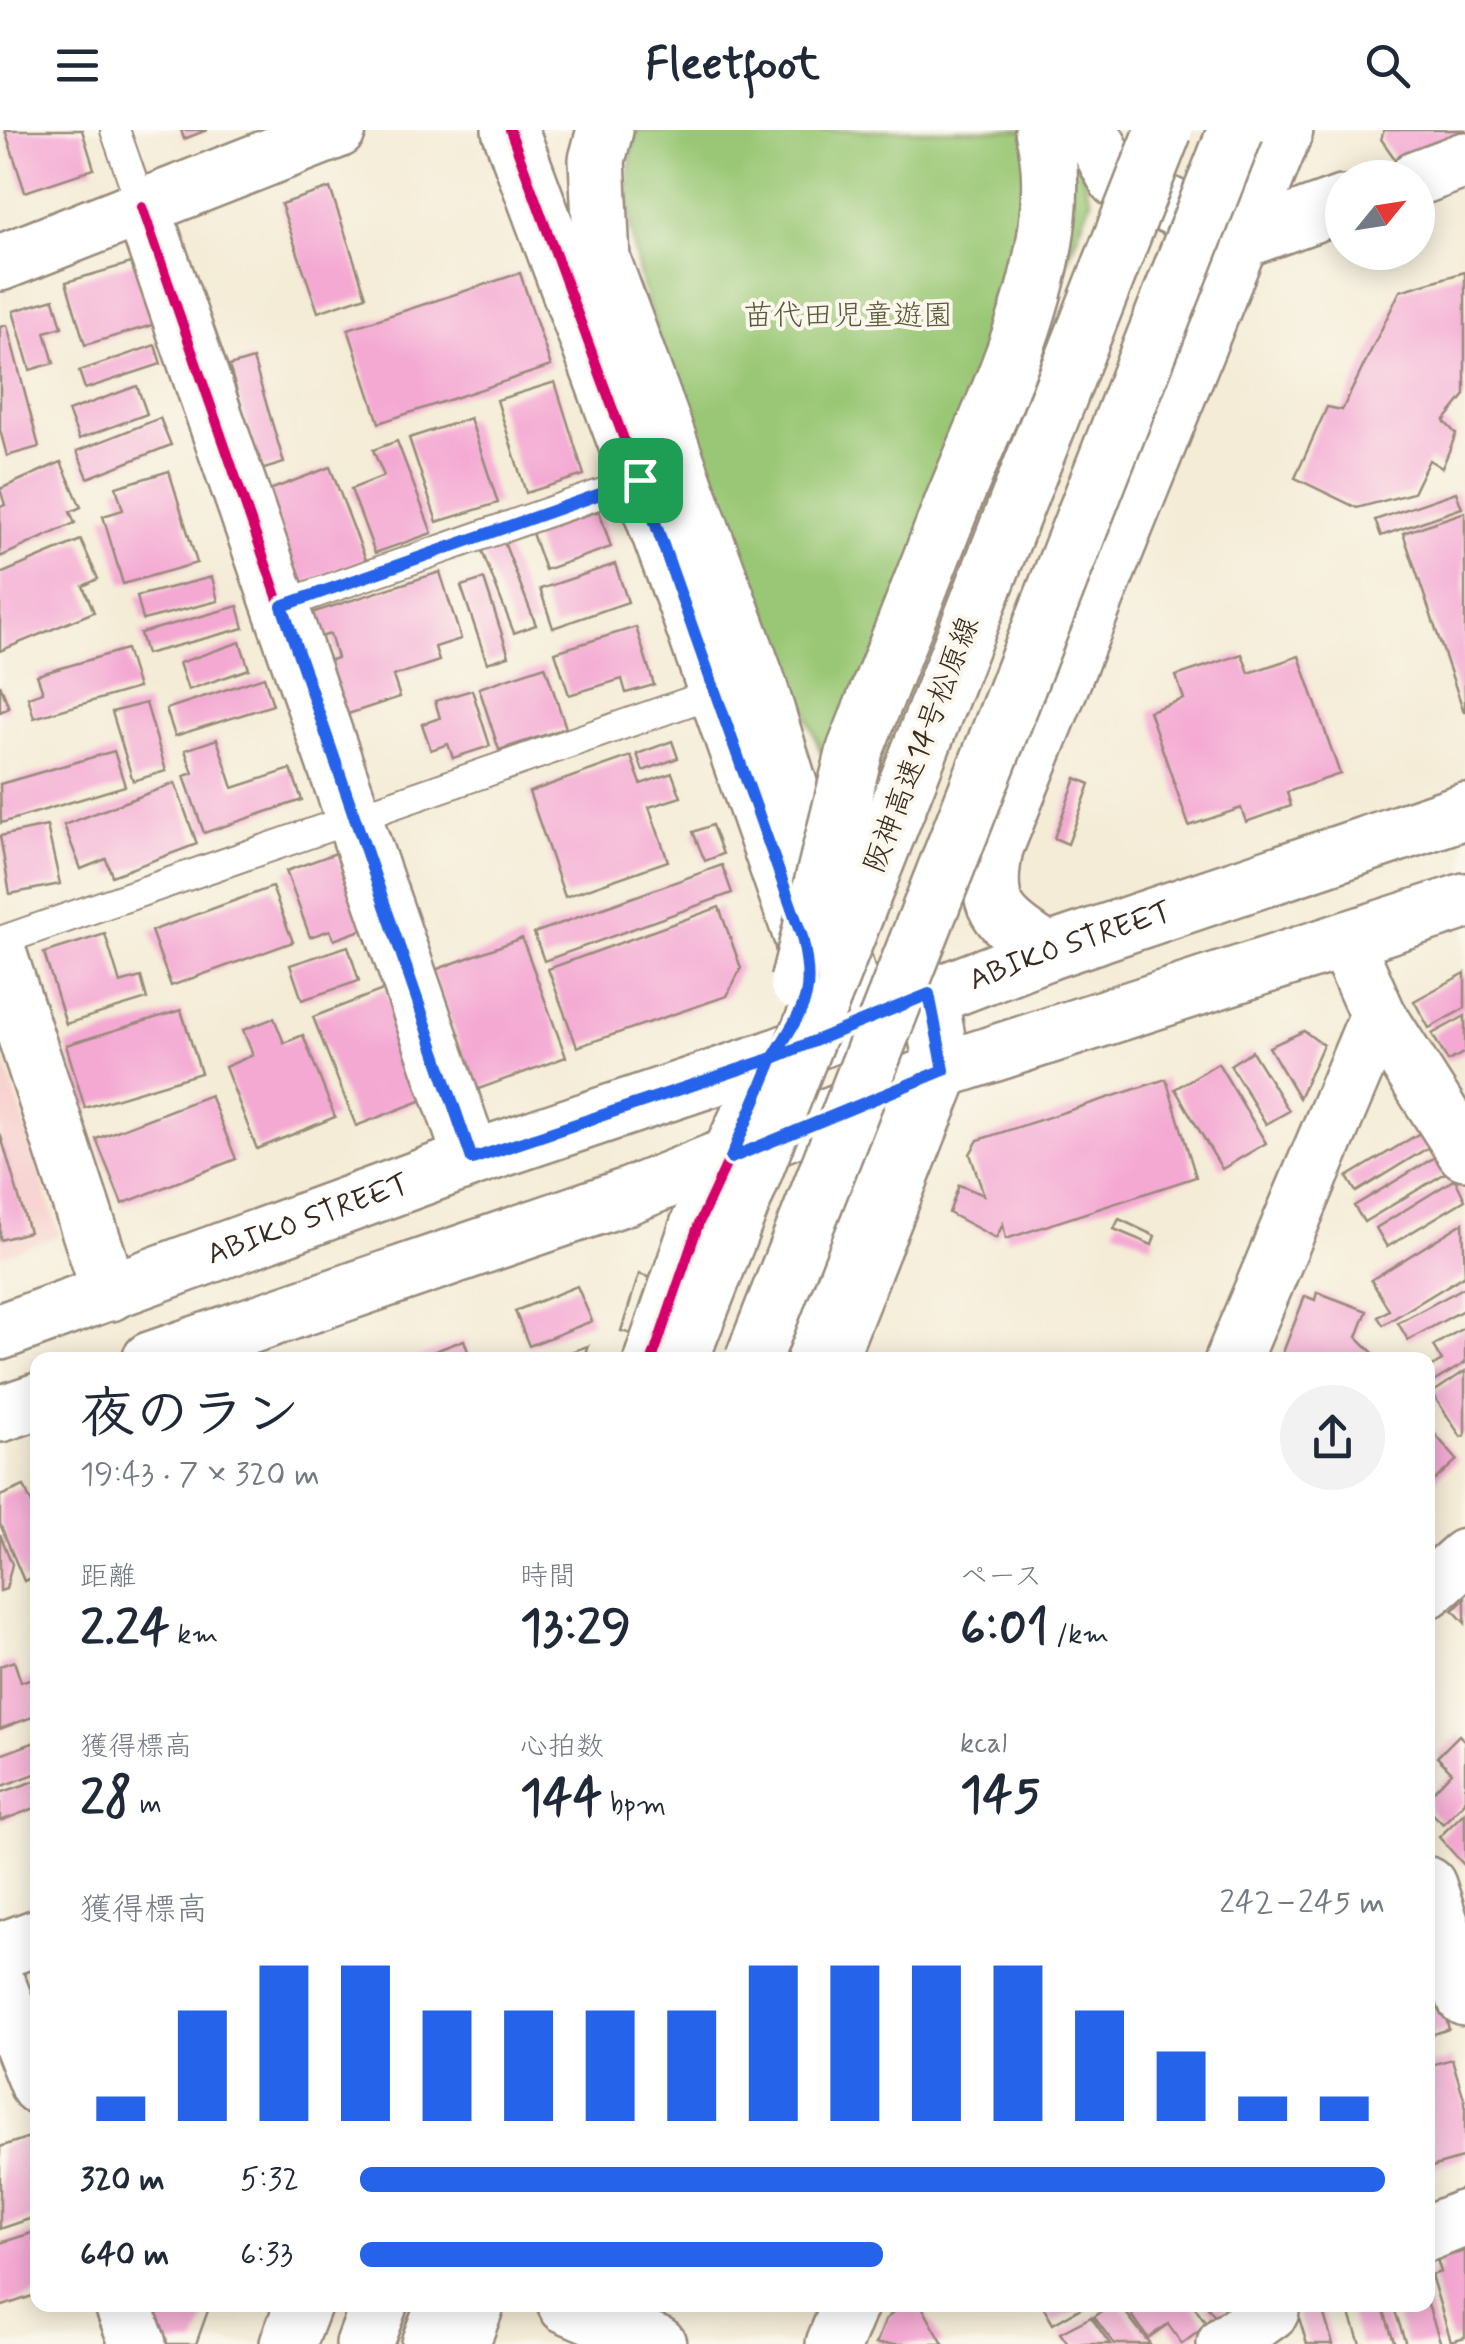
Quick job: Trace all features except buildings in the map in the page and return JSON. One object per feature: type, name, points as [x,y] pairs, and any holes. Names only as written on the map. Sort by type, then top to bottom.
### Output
[{"type":"main road","points":[[0,263],[338,130]]},
{"type":"main road","points":[[510,130],[640,480],[738,687],[812,980],[797,1018],[773,1058],[739,1173],[699,1223],[655,1352]]},
{"type":"main road","points":[[605,130],[596,160],[602,259],[738,687],[862,1022]]},
{"type":"main road","points":[[739,1173],[855,750],[1014,349],[1045,239],[1051,160],[1043,130]]},
{"type":"main road","points":[[1090,130],[1117,180],[1242,240],[1325,210]]},
{"type":"main road","points":[[1117,180],[1136,130]]},
{"type":"main road","name":"阪神高速14号松原線","points":[[683,1352],[739,1173],[1164,130]]},
{"type":"main road","points":[[756,1352],[1236,130]]},
{"type":"main road","points":[[1048,952],[1005,924],[993,905],[988,882],[995,848],[1285,130]]},
{"type":"main road","points":[[1435,171],[1465,160]]},
{"type":"main road","points":[[142,207],[472,1159]]},
{"type":"main road","name":"ABIKO STREET","points":[[0,1332],[472,1159],[773,1058],[929,994],[1465,811]]},
{"type":"main road","points":[[175,1352],[739,1173],[893,1092],[944,1070],[1346,943],[1465,901]]},
{"type":"main road","points":[[1346,943],[1378,1015],[1465,1152]]},
{"type":"main road","points":[[0,958],[110,1293]]},
{"type":"main road","points":[[831,1352],[944,1070],[929,994]]},
{"type":"main road","points":[[1236,1352],[1378,1015]]},
{"type":"main road","points":[[802,1352],[893,1092]]},
{"type":"main road","points":[[0,1414],[30,1403]]},
{"type":"main road","points":[[1435,1584],[1465,1557]]},
{"type":"main road","points":[[0,1950],[30,1940]]},
{"type":"main road","points":[[0,1990],[30,2066]]},
{"type":"main road","points":[[1435,2229],[1465,2218]]},
{"type":"main road","points":[[126,2312],[138,2344]]},
{"type":"main road","points":[[263,2344],[275,2312]]},
{"type":"main road","points":[[288,2344],[301,2312]]},
{"type":"main road","points":[[364,2344],[377,2312]]},
{"type":"main road","points":[[429,2344],[441,2312]]},
{"type":"main road","points":[[461,2344],[473,2312]]},
{"type":"main road","points":[[583,2312],[658,2344]]},
{"type":"main road","points":[[834,2344],[847,2312]]},
{"type":"main road","points":[[1225,2344],[1274,2320]]},
{"type":"lane","points":[[116,130],[142,207]]},
{"type":"lane","points":[[282,606],[640,480]]},
{"type":"lane","points":[[0,941],[738,687]]},
{"type":"shaded area","points":[[0,1045],[59,1235],[0,1256]]},
{"type":"green space","name":"苗代田児童遊園","points":[[637,130],[1067,130],[1091,200],[877,740],[826,765],[653,322],[630,222],[629,174]]},
{"type":"cycle path","points":[[510,130],[717,692],[802,937],[812,981],[699,1223],[655,1352]]},
{"type":"cycle path","points":[[142,207],[472,1159]]},
{"type":"route","points":[[640,480],[282,606],[472,1159],[773,1058],[731,1158],[944,1070],[929,994],[773,1058],[797,1018],[812,980],[802,937],[718,692],[640,480]]}]
